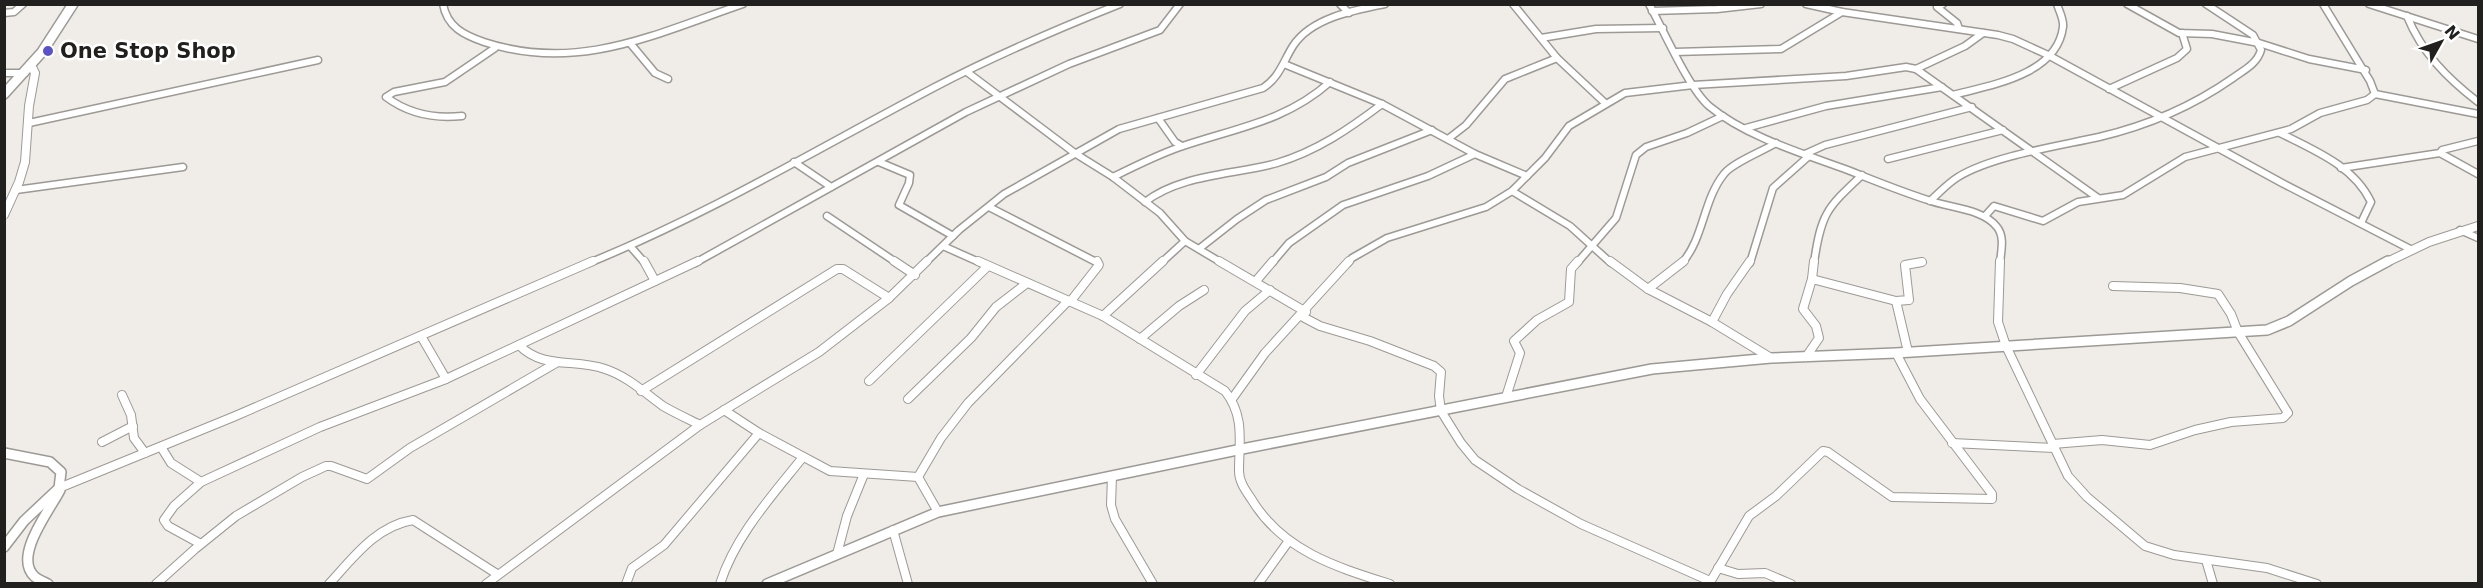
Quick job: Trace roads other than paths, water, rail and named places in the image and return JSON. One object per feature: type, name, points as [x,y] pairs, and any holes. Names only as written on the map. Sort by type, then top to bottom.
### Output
[{"type":"highway","points":[[4,94],[50,43],[73,4]]},
{"type":"street","points":[[4,13],[14,12],[23,4]]},
{"type":"street","points":[[443,4],[444,14],[451,25],[495,48],[539,54],[605,50],[743,4]]},
{"type":"street","points":[[4,547],[24,521],[59,488],[161,447],[630,246],[704,212],[794,162],[967,72],[1055,30],[1120,4]]},
{"type":"street","points":[[199,543],[168,526],[164,520],[174,506],[201,482],[320,427],[446,380],[701,260],[952,119],[1001,98],[1069,64],[1160,30],[1180,4]]},
{"type":"street","points":[[1340,4],[1349,13]]},
{"type":"street","points":[[486,584],[700,425],[819,352],[889,298],[953,236],[1004,194],[1119,129],[1263,88],[1272,83],[1299,37],[1349,13],[1385,4]]},
{"type":"street","points":[[1512,4],[1557,58],[1605,102]]},
{"type":"street","points":[[1651,8],[1722,9],[1761,4]]},
{"type":"street","points":[[1806,4],[1842,12],[2013,39],[2048,55],[2273,178],[2412,250]]},
{"type":"street","points":[[1943,4],[1937,7],[1958,23],[1959,29]]},
{"type":"street","points":[[1953,95],[2012,77],[2030,69],[2048,55],[2060,38],[2064,24],[2057,4]]},
{"type":"street","points":[[2127,4],[2162,25],[2182,33],[2212,34],[2259,43],[2309,59],[2366,70]]},
{"type":"street","points":[[1930,201],[1958,177],[1972,170],[2034,151],[2102,136],[2163,117],[2200,99],[2252,65],[2259,57],[2261,50],[2253,35],[2206,4]]},
{"type":"street","points":[[2324,4],[2338,32],[2366,70],[2375,94]]},
{"type":"street","points":[[2369,4],[2478,39]]},
{"type":"street","points":[[1651,8],[1693,85],[1707,104],[1723,116],[1776,143],[1807,155],[1930,201],[1985,216],[2001,235],[1997,312],[2006,346],[2068,476],[2077,488],[2135,540],[2160,552],[2267,568],[2317,584]]},
{"type":"street","points":[[1676,52],[1781,49],[1842,12]]},
{"type":"street","points":[[2407,16],[2413,33],[2447,78],[2478,102]]},
{"type":"street","points":[[1541,38],[1596,29],[1663,28]]},
{"type":"street","points":[[1916,69],[1965,46],[1983,33]]},
{"type":"street","points":[[2109,89],[2177,58],[2187,49],[2182,33]]},
{"type":"street","points":[[630,43],[655,73],[668,79]]},
{"type":"street","points":[[462,116],[438,118],[399,107],[386,97],[394,92],[445,82],[495,48]]},
{"type":"street","points":[[1448,140],[1466,125],[1505,79],[1557,58]]},
{"type":"street","points":[[29,123],[318,60]]},
{"type":"street","points":[[1284,64],[1382,104],[1475,154],[1527,176]]},
{"type":"street","points":[[1232,399],[1265,353],[1304,314],[1352,258],[1374,244],[1422,226],[1486,207],[1512,191],[1569,126],[1605,102],[1630,92],[1693,85],[1846,76],[1906,67],[1916,69],[2098,198]]},
{"type":"street","points":[[4,73],[28,70],[35,73],[29,94],[25,164],[4,214]]},
{"type":"street","points":[[967,72],[1076,154],[1113,177],[1167,220],[1185,241],[1256,281],[1320,326],[1370,341],[1434,366],[1441,372],[1439,396],[1441,411],[1461,443],[1475,460],[1518,489],[1581,525],[1710,582],[1749,516],[1776,496],[1823,451],[1828,452],[1892,496],[1903,499],[1992,499],[1992,494],[1920,399],[1896,353]]},
{"type":"street","points":[[1113,177],[1182,146],[1239,130],[1291,110],[1317,95],[1329,82]]},
{"type":"street","points":[[1746,128],[1818,108],[1942,87]]},
{"type":"street","points":[[1985,216],[1994,206],[2043,221],[2067,206],[2098,198],[2123,195],[2185,158],[2280,133],[2320,113],[2367,100],[2375,94],[2477,113]]},
{"type":"street","points":[[1145,202],[1158,192],[1173,186],[1308,152],[1350,128],[1382,104]]},
{"type":"street","points":[[1712,322],[1727,294],[1749,266],[1773,189],[1807,155],[1825,145],[1972,107]]},
{"type":"street","points":[[1506,397],[1521,353],[1514,341],[1538,320],[1569,302],[1571,269],[1616,218],[1630,168],[1641,151],[1688,133],[1723,116]]},
{"type":"street","points":[[1158,117],[1175,142],[1182,146]]},
{"type":"street","points":[[1200,248],[1235,221],[1274,196],[1340,171],[1348,163],[1432,130]]},
{"type":"street","points":[[1888,159],[2003,130]]},
{"type":"street","points":[[2280,133],[2341,168],[2368,191],[2371,202],[2361,223]]},
{"type":"street","points":[[2341,168],[2440,153],[2442,150],[2478,141]]},
{"type":"street","points":[[1648,289],[1683,262],[1691,252],[1714,190],[1725,172],[1776,143]]},
{"type":"street","points":[[2440,153],[2478,174]]},
{"type":"street","points":[[1256,281],[1289,243],[1343,205],[1428,176],[1475,154]]},
{"type":"street","points":[[794,162],[831,187]]},
{"type":"street","points":[[879,162],[910,175],[909,183],[899,205],[953,236]]},
{"type":"street","points":[[15,190],[183,167]]},
{"type":"street","points":[[1806,357],[1819,338],[1816,326],[1803,309],[1809,282],[1812,279],[1820,230],[1840,194],[1862,175]]},
{"type":"street","points":[[1512,191],[1551,212],[1648,289],[1712,322],[1771,358]]},
{"type":"street","points":[[918,477],[941,438],[968,403],[1069,301],[1099,265],[1097,261],[1036,233],[989,207]]},
{"type":"street","points":[[827,216],[915,275]]},
{"type":"street","points":[[767,584],[938,513],[1242,449],[1652,369],[1771,358],[1896,353],[2238,332],[2277,327],[2351,281],[2412,250],[2460,230],[2478,226]]},
{"type":"street","points":[[2460,230],[2478,238]]},
{"type":"street","points":[[1103,316],[1185,241]]},
{"type":"street","points":[[630,246],[642,258],[655,280]]},
{"type":"street","points":[[944,246],[1103,316],[1225,391],[1232,399],[1242,449],[1239,472],[1247,494],[1275,532],[1288,542],[1331,565],[1390,584]]},
{"type":"street","points":[[1812,279],[1896,301],[1909,300],[1905,266],[1922,262]]},
{"type":"street","points":[[869,381],[988,266]]},
{"type":"street","points":[[641,391],[837,269],[843,269],[889,298]]},
{"type":"street","points":[[908,399],[970,338],[996,308],[1027,283]]},
{"type":"street","points":[[1952,442],[2054,446],[2102,440],[2150,445],[2195,430],[2231,422],[2283,418],[2288,414],[2286,407],[2238,332],[2231,314],[2218,294],[2180,288],[2113,286]]},
{"type":"street","points":[[1140,339],[1179,306],[1204,290]]},
{"type":"street","points":[[1196,375],[1238,319],[1270,290]]},
{"type":"street","points":[[1896,301],[1908,352]]},
{"type":"street","points":[[422,336],[446,380]]},
{"type":"street","points":[[519,345],[525,353],[532,357],[556,363],[604,368],[669,409],[700,425]]},
{"type":"street","points":[[156,584],[199,543],[266,494],[331,465],[367,479],[410,448],[556,363]]},
{"type":"street","points":[[122,395],[127,403],[134,438],[146,453]]},
{"type":"street","points":[[724,410],[759,433],[838,473],[918,477]]},
{"type":"street","points":[[102,442],[133,426]]},
{"type":"street","points":[[626,584],[632,568],[664,545],[727,474],[759,433]]},
{"type":"street","points":[[161,447],[178,468],[201,482]]},
{"type":"street","points":[[4,453],[50,462],[61,472],[59,488],[53,505],[28,547],[28,568],[34,576],[48,584]]},
{"type":"street","points":[[720,584],[726,567],[754,521],[803,457]]},
{"type":"street","points":[[837,554],[864,474]]},
{"type":"street","points":[[1112,476],[1112,509],[1127,542],[1147,568],[1153,584]]},
{"type":"street","points":[[918,477],[932,498],[938,513]]},
{"type":"street","points":[[329,584],[386,528],[402,520],[413,520],[497,574]]},
{"type":"street","points":[[893,530],[908,584]]},
{"type":"street","points":[[1258,584],[1288,542]]},
{"type":"street","points":[[2206,560],[2213,584]]},
{"type":"street","points":[[1718,568],[1738,574],[1764,573],[1791,584]]},
{"type":"place","name":"One Stop Shop","points":[[48,51]]}]
